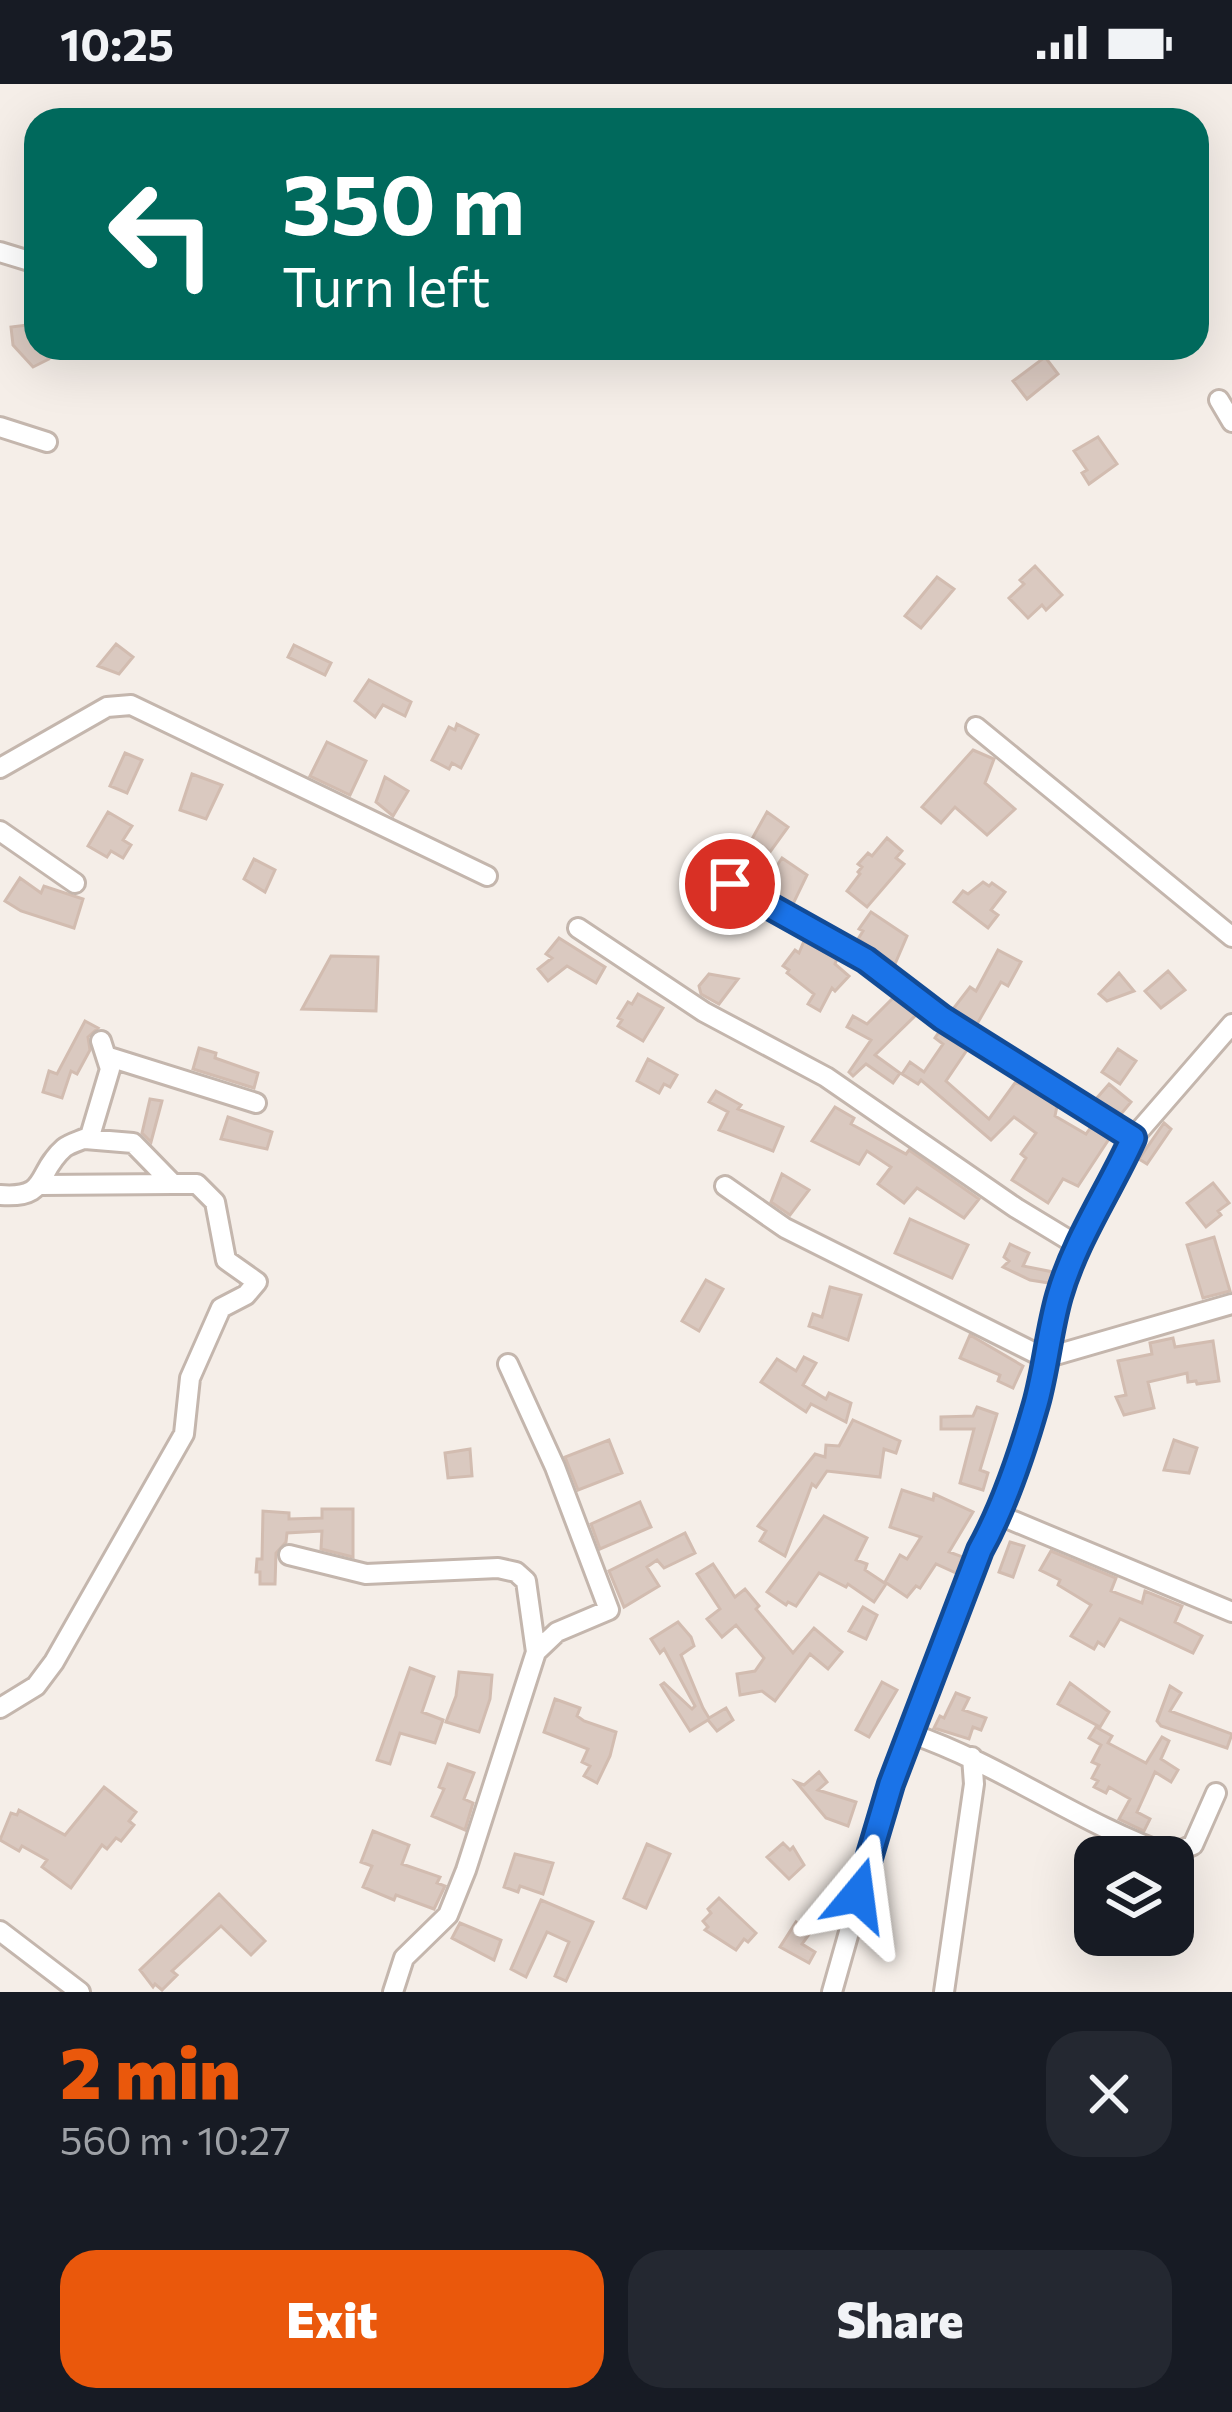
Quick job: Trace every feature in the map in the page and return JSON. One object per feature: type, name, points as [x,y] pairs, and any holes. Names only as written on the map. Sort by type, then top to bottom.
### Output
[{"type":"street","points":[[1219,400],[1232,422]]},
{"type":"street","points":[[0,427],[47,442]]},
{"type":"street","points":[[0,768],[107,707],[130,705],[488,876]]},
{"type":"street","points":[[976,727],[1232,937]]},
{"type":"street","points":[[0,830],[75,883]]},
{"type":"street","points":[[730,884],[866,960],[942,1018],[1133,1138]]},
{"type":"street","points":[[578,928],[704,1012],[826,1077],[1077,1245]]},
{"type":"street","points":[[832,1992],[885,1803],[980,1550],[999,1515],[1036,1403],[1059,1295],[1077,1245],[1110,1190],[1133,1138],[1232,1024]]},
{"type":"street","points":[[0,1196],[23,1197],[41,1185],[63,1149],[90,1136],[110,1069],[104,1048],[256,1103]]},
{"type":"street","points":[[85,1138],[133,1143],[173,1184]]},
{"type":"street","points":[[0,1708],[36,1686],[55,1662],[184,1433],[190,1378],[221,1308],[246,1295],[257,1282],[226,1260],[215,1202],[197,1184],[41,1185]]},
{"type":"street","points":[[725,1186],[784,1228],[1046,1358],[1232,1304]]},
{"type":"street","points":[[508,1364],[555,1467],[609,1610],[557,1632],[536,1652]]},
{"type":"street","points":[[999,1515],[1232,1612]]},
{"type":"street","points":[[289,1556],[366,1574],[467,1568],[516,1572],[526,1581],[536,1652],[466,1870],[448,1915],[404,1958],[392,1992]]},
{"type":"street","points":[[912,1734],[972,1757],[1132,1842],[1170,1855],[1193,1845],[1216,1792]]},
{"type":"street","points":[[944,1992],[974,1784],[972,1757]]},
{"type":"street","points":[[0,1931],[80,1992]]},
{"type":"building","points":[[24,325],[24,357],[13,345],[11,327]]},
{"type":"building","points":[[1041,360],[1047,360],[1058,374],[1027,399],[1013,381]]},
{"type":"building","points":[[1098,437],[1117,464],[1089,484],[1082,473],[1087,470],[1074,451]]},
{"type":"building","points":[[1035,566],[1062,595],[1028,618],[1009,598]]},
{"type":"building","points":[[937,577],[954,589],[921,628],[905,616]]},
{"type":"building","points":[[116,644],[133,657],[119,674],[98,666]]},
{"type":"building","points":[[294,645],[331,663],[325,675],[288,657]]},
{"type":"building","points":[[369,680],[411,702],[405,716],[383,705],[375,717],[355,701]]},
{"type":"building","points":[[457,724],[478,735],[461,768],[452,763],[449,769],[432,760],[449,727],[455,730]]},
{"type":"building","points":[[327,742],[366,761],[350,795],[310,776]]},
{"type":"building","points":[[973,750],[994,759],[985,783],[1015,809],[987,835],[955,807],[941,823],[922,807]]},
{"type":"building","points":[[125,753],[142,760],[127,793],[110,786]]},
{"type":"building","points":[[192,774],[222,785],[206,819],[180,810]]},
{"type":"building","points":[[385,777],[408,791],[393,816],[376,802]]},
{"type":"building","points":[[108,812],[132,826],[123,840],[131,845],[123,858],[111,851],[107,857],[88,846]]},
{"type":"building","points":[[767,812],[788,827],[770,852],[752,839]]},
{"type":"building","points":[[887,838],[902,851],[896,858],[904,864],[867,907],[847,891],[860,874],[858,864]]},
{"type":"building","points":[[782,858],[807,875],[793,904],[763,887]]},
{"type":"building","points":[[254,859],[275,870],[265,892],[244,879]]},
{"type":"building","points":[[20,878],[41,893],[44,886],[83,899],[74,928],[5,901]]},
{"type":"building","points":[[983,882],[1005,892],[991,910],[998,915],[988,928],[954,902],[963,891],[968,894]]},
{"type":"building","points":[[871,912],[907,936],[895,964],[858,939]]},
{"type":"building","points":[[559,938],[605,967],[596,983],[567,966],[548,981],[538,969],[552,958],[546,954]]},
{"type":"building","points":[[804,941],[837,959],[835,964],[849,976],[835,991],[832,988],[820,1011],[808,1004],[814,994],[783,966],[795,950],[799,953]]},
{"type":"building","points":[[998,950],[1021,962],[1008,986],[1001,982],[977,1024],[953,1009],[970,987],[976,991]]},
{"type":"building","points":[[331,956],[378,957],[376,1011],[302,1009]]},
{"type":"building","points":[[1168,971],[1185,990],[1161,1008],[1145,991]]},
{"type":"building","points":[[1119,973],[1134,991],[1107,1001],[1099,994]]},
{"type":"building","points":[[709,974],[738,979],[719,1004],[701,994],[699,986]]},
{"type":"building","points":[[638,994],[663,1008],[643,1041],[618,1026],[628,1002],[632,1004]]},
{"type":"building","points":[[893,998],[916,1015],[875,1055],[900,1073],[893,1083],[866,1064],[853,1076],[849,1072],[871,1040],[847,1027],[853,1016],[867,1024]]},
{"type":"building","points":[[85,1021],[98,1028],[88,1037],[90,1050],[77,1074],[71,1071],[62,1098],[43,1092],[49,1071],[57,1074]]},
{"type":"building","points":[[939,1032],[967,1050],[946,1081],[989,1119],[1015,1083],[1021,1084],[1057,1106],[1055,1116],[1086,1134],[1091,1127],[1109,1139],[1078,1186],[1063,1179],[1048,1203],[1012,1180],[1026,1158],[1021,1154],[1036,1133],[1014,1117],[991,1140],[921,1080],[918,1084],[902,1074],[910,1062],[924,1072],[943,1044],[935,1038]]},
{"type":"building","points":[[199,1048],[258,1073],[254,1088],[193,1069]]},
{"type":"building","points":[[1118,1049],[1136,1061],[1120,1084],[1102,1072]]},
{"type":"building","points":[[648,1059],[677,1075],[659,1093],[637,1081]]},
{"type":"building","points":[[1109,1084],[1131,1102],[1121,1114],[1096,1099]]},
{"type":"building","points":[[716,1091],[741,1105],[738,1109],[783,1127],[773,1151],[719,1130],[728,1112],[709,1102]]},
{"type":"building","points":[[150,1099],[162,1101],[151,1142],[142,1133]]},
{"type":"building","points":[[835,1107],[854,1118],[851,1124],[906,1154],[909,1150],[979,1199],[964,1218],[917,1188],[904,1203],[878,1184],[891,1167],[867,1151],[859,1164],[812,1141]]},
{"type":"building","points":[[228,1117],[272,1132],[267,1149],[221,1139]]},
{"type":"building","points":[[1164,1123],[1171,1129],[1147,1164],[1139,1159]]},
{"type":"building","points":[[782,1174],[809,1190],[790,1215],[771,1202]]},
{"type":"building","points":[[1213,1183],[1229,1203],[1206,1227],[1187,1203]]},
{"type":"building","points":[[910,1219],[968,1245],[952,1278],[895,1253]]},
{"type":"building","points":[[1214,1237],[1230,1291],[1203,1298],[1187,1245]]},
{"type":"building","points":[[1010,1244],[1029,1253],[1023,1266],[1053,1272],[1049,1283],[1003,1267],[1009,1261],[1004,1257]]},
{"type":"building","points":[[706,1280],[723,1289],[699,1331],[682,1321]]},
{"type":"building","points":[[830,1287],[861,1295],[848,1340],[809,1326],[813,1314],[822,1317]]},
{"type":"building","points":[[970,1335],[1023,1366],[1013,1388],[998,1381],[1000,1375],[960,1358]]},
{"type":"building","points":[[1173,1338],[1175,1347],[1213,1341],[1219,1381],[1188,1382],[1187,1373],[1148,1382],[1154,1408],[1124,1415],[1116,1397],[1126,1395],[1118,1361],[1152,1354],[1150,1343]]},
{"type":"building","points":[[804,1357],[816,1363],[803,1385],[826,1399],[829,1393],[851,1403],[846,1422],[811,1404],[806,1412],[761,1382],[777,1359],[796,1371]]},
{"type":"building","points":[[977,1407],[997,1414],[980,1470],[988,1473],[983,1490],[960,1483],[974,1429],[941,1429],[941,1417],[973,1416]]},
{"type":"building","points":[[853,1420],[900,1441],[896,1453],[884,1449],[880,1477],[827,1471],[816,1487],[812,1484],[785,1556],[760,1541],[766,1531],[758,1526],[815,1454],[825,1457],[826,1445],[839,1446]]},
{"type":"building","points":[[609,1440],[622,1473],[578,1490],[565,1457]]},
{"type":"building","points":[[1174,1440],[1197,1448],[1189,1473],[1164,1470]]},
{"type":"building","points":[[470,1449],[472,1476],[448,1478],[445,1453]]},
{"type":"building","points":[[902,1490],[933,1500],[934,1494],[973,1512],[949,1552],[963,1557],[956,1573],[936,1564],[920,1588],[916,1586],[907,1597],[885,1582],[900,1555],[907,1559],[921,1537],[890,1527]]},
{"type":"building","points":[[640,1502],[651,1527],[600,1549],[591,1524]]},
{"type":"building","points":[[322,1509],[353,1509],[353,1557],[321,1549],[322,1531],[287,1533],[276,1553],[275,1584],[260,1584],[260,1572],[256,1572],[257,1559],[262,1559],[263,1511],[289,1513],[289,1519],[322,1518]]},
{"type":"building","points":[[824,1516],[867,1538],[856,1560],[867,1564],[865,1570],[886,1584],[874,1602],[848,1584],[819,1573],[796,1606],[767,1592]]},
{"type":"building","points":[[685,1533],[695,1553],[664,1568],[657,1560],[647,1567],[659,1586],[624,1607],[609,1571]]},
{"type":"building","points":[[1010,1542],[1024,1546],[1013,1577],[999,1572]]},
{"type":"building","points":[[1051,1551],[1116,1578],[1111,1591],[1142,1603],[1145,1591],[1182,1606],[1175,1622],[1202,1636],[1193,1653],[1120,1619],[1104,1646],[1098,1642],[1094,1649],[1071,1636],[1091,1605],[1040,1570]]},
{"type":"building","points":[[713,1564],[735,1597],[745,1589],[793,1653],[814,1628],[842,1652],[828,1669],[810,1654],[775,1701],[762,1691],[740,1695],[737,1674],[755,1671],[764,1658],[736,1625],[722,1637],[707,1619],[720,1609],[697,1574]]},
{"type":"building","points":[[863,1607],[877,1615],[866,1639],[849,1631]]},
{"type":"building","points":[[678,1622],[694,1646],[681,1655],[703,1708],[709,1718],[726,1708],[733,1720],[717,1731],[708,1720],[690,1731],[661,1685],[692,1709],[695,1706],[664,1649],[660,1653],[651,1639]]},
{"type":"building","points":[[410,1668],[434,1677],[422,1712],[443,1720],[435,1743],[400,1733],[390,1764],[377,1760]]},
{"type":"building","points":[[459,1672],[492,1675],[479,1732],[446,1722]]},
{"type":"building","points":[[882,1682],[897,1690],[869,1737],[856,1730]]},
{"type":"building","points":[[1070,1683],[1109,1712],[1100,1727],[1058,1704]]},
{"type":"building","points":[[1170,1686],[1181,1693],[1170,1711],[1232,1734],[1227,1748],[1161,1726],[1157,1721]]},
{"type":"building","points":[[956,1693],[969,1698],[963,1710],[986,1718],[981,1730],[973,1727],[969,1739],[934,1728]]},
{"type":"building","points":[[555,1699],[580,1708],[577,1716],[584,1721],[616,1732],[597,1783],[584,1776],[590,1766],[582,1762],[588,1749],[544,1732]]},
{"type":"building","points":[[1096,1727],[1112,1736],[1108,1743],[1146,1763],[1162,1737],[1169,1741],[1161,1759],[1178,1770],[1171,1782],[1155,1772],[1137,1812],[1150,1819],[1144,1831],[1119,1819],[1130,1799],[1109,1787],[1106,1793],[1094,1787],[1098,1781],[1092,1778],[1099,1765],[1092,1762],[1101,1745],[1089,1738]]},
{"type":"building","points":[[448,1764],[474,1773],[464,1799],[473,1803],[465,1830],[432,1816]]},
{"type":"building","points":[[819,1772],[827,1782],[818,1790],[856,1802],[848,1826],[826,1818],[796,1782],[804,1785]]},
{"type":"building","points":[[104,1787],[136,1812],[129,1821],[134,1825],[121,1841],[116,1838],[107,1849],[102,1845],[71,1888],[42,1867],[47,1860],[0,1840],[11,1813],[17,1815],[19,1810],[65,1835]]},
{"type":"building","points":[[373,1831],[409,1845],[402,1864],[440,1877],[437,1883],[445,1886],[434,1909],[363,1887],[372,1866],[361,1862]]},
{"type":"building","points":[[783,1843],[790,1850],[793,1847],[804,1865],[789,1879],[767,1857]]},
{"type":"building","points":[[647,1844],[670,1854],[646,1908],[624,1898]]},
{"type":"building","points":[[515,1854],[553,1863],[543,1894],[520,1886],[518,1892],[504,1887]]},
{"type":"building","points":[[219,1894],[265,1941],[251,1955],[221,1926],[172,1971],[177,1975],[162,1990],[153,1987],[140,1970]]},
{"type":"building","points":[[719,1898],[756,1933],[736,1950],[705,1930],[708,1909]]},
{"type":"building","points":[[541,1900],[593,1922],[566,1981],[555,1976],[569,1942],[547,1932],[526,1977],[511,1969]]},
{"type":"building","points":[[796,1922],[810,1933],[802,1944],[815,1952],[809,1963],[780,1947]]},
{"type":"building","points":[[460,1923],[501,1940],[494,1960],[452,1938]]},
{"type":"route","points":[[730,884],[866,960],[942,1018],[1133,1138],[1110,1190],[1077,1245],[1059,1295],[1036,1403],[999,1515],[980,1550],[891,1784],[858,1895]]}]
